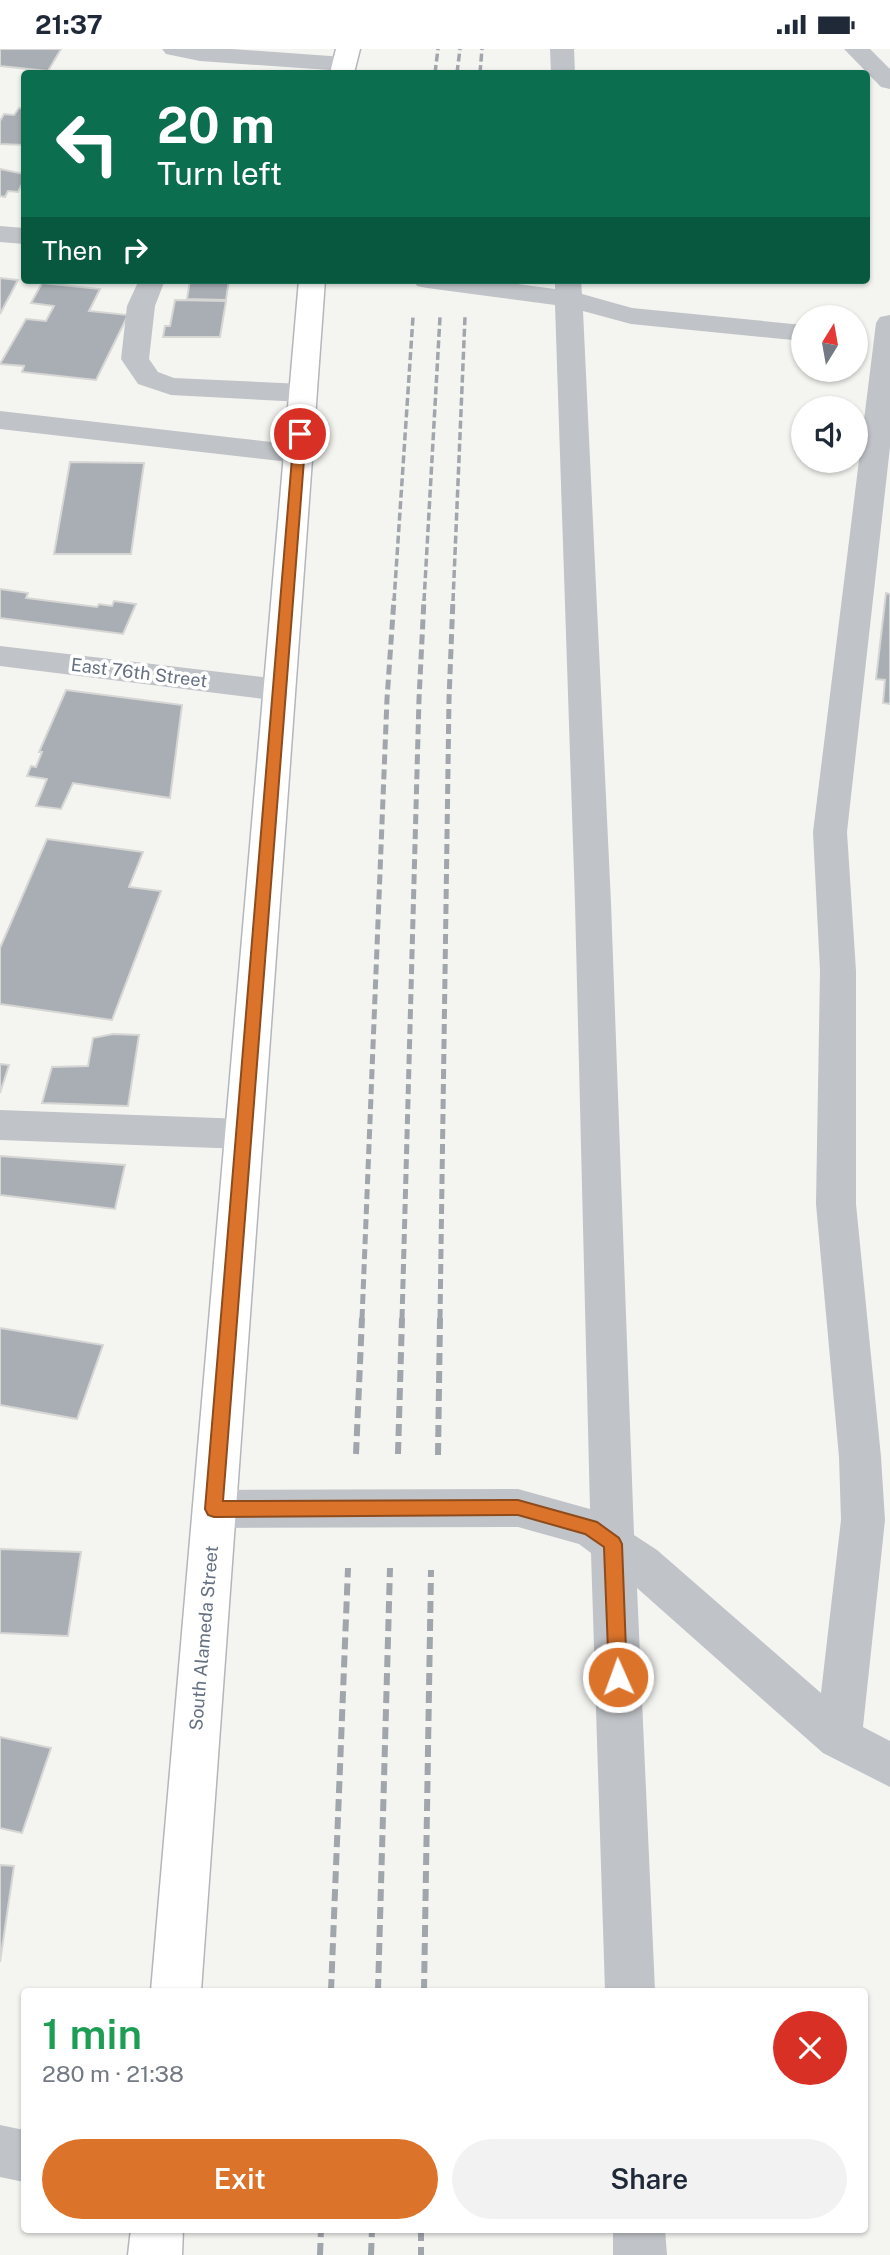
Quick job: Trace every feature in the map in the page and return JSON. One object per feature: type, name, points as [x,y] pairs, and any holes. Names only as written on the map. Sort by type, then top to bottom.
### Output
[{"type":"main road","name":"South Alameda Street","points":[[176,1988],[312,284]]},
{"type":"main road","points":[[155,2255],[157,2233]]},
{"type":"street","points":[[174,49],[200,54],[345,62]]},
{"type":"street","points":[[562,49],[563,70]]},
{"type":"street","points":[[856,49],[888,76]]},
{"type":"street","points":[[0,234],[21,236]]},
{"type":"street","points":[[483,284],[568,290],[631,316],[791,332]]},
{"type":"street","points":[[568,290],[593,903],[613,1544],[631,1988]]},
{"type":"street","points":[[146,293],[135,359],[148,378],[171,386],[303,393]]},
{"type":"street","points":[[839,1738],[863,1520],[860,1457],[836,1204],[838,971],[830,831],[881,334]]},
{"type":"street","points":[[0,420],[298,454]]},
{"type":"street","name":"East 76th Street","points":[[0,657],[279,690]]},
{"type":"street","points":[[0,1125],[244,1134]]},
{"type":"street","points":[[214,1509],[518,1507],[591,1528],[641,1564],[839,1738],[890,1765]]},
{"type":"street","points":[[0,2151],[21,2155]]},
{"type":"street","points":[[639,2233],[640,2255]]},
{"type":"building","points":[[0,49],[61,49],[49,70],[0,66]]},
{"type":"building","points":[[21,108],[21,145],[0,144],[0,121],[4,114],[14,115]]},
{"type":"building","points":[[0,169],[21,173],[18,192],[8,191],[5,197],[0,196]]},
{"type":"building","points":[[0,278],[18,280],[0,314]]},
{"type":"building","points":[[41,284],[100,289],[89,311],[128,315],[96,380],[22,372],[24,366],[0,364],[26,319],[46,321],[54,306],[31,303]]},
{"type":"building","points":[[189,284],[228,284],[226,300],[187,299]]},
{"type":"building","points":[[175,300],[226,301],[220,337],[163,337],[165,326],[170,326]]},
{"type":"building","points":[[70,462],[144,463],[131,554],[54,554]]},
{"type":"building","points":[[0,589],[28,593],[26,598],[97,607],[99,604],[112,606],[114,601],[136,604],[123,634],[0,618]]},
{"type":"building","points":[[886,593],[890,594],[890,704],[883,703],[885,680],[876,679]]},
{"type":"building","points":[[66,690],[182,705],[170,798],[73,783],[61,809],[36,806],[47,779],[27,776],[31,766],[36,767],[42,752],[39,752]]},
{"type":"building","points":[[47,839],[143,852],[129,887],[161,891],[112,1020],[0,1004],[0,948]]},
{"type":"building","points":[[113,1034],[139,1035],[128,1106],[42,1103],[52,1067],[88,1066],[93,1038]]},
{"type":"building","points":[[0,1064],[9,1065],[0,1093]]},
{"type":"building","points":[[0,1156],[125,1165],[115,1209],[0,1195]]},
{"type":"building","points":[[0,1328],[103,1345],[77,1419],[0,1405]]},
{"type":"building","points":[[0,1549],[81,1552],[68,1636],[0,1633]]},
{"type":"building","points":[[0,1737],[51,1748],[22,1833],[0,1828]]},
{"type":"building","points":[[0,1865],[14,1866],[0,1962]]},
{"type":"railway","points":[[435,70],[438,49]]},
{"type":"railway","points":[[457,70],[460,49]]},
{"type":"railway","points":[[480,70],[482,49]]},
{"type":"railway","points":[[394,601],[413,317]]},
{"type":"railway","points":[[424,601],[440,317]]},
{"type":"railway","points":[[453,601],[465,317]]},
{"type":"railway","points":[[362,1319],[387,699],[394,599]]},
{"type":"railway","points":[[402,1319],[424,599]]},
{"type":"railway","points":[[440,1319],[449,699],[453,599]]},
{"type":"railway","points":[[356,1454],[362,1318]]},
{"type":"railway","points":[[398,1454],[402,1318]]},
{"type":"railway","points":[[438,1455],[440,1318]]},
{"type":"railway","points":[[331,1988],[348,1568]]},
{"type":"railway","points":[[378,1988],[390,1568]]},
{"type":"railway","points":[[424,1988],[431,1570]]},
{"type":"railway","points":[[320,2255],[321,2233]]},
{"type":"railway","points":[[371,2255],[372,2233]]},
{"type":"railway","points":[[421,2233],[421,2255]]},
{"type":"route","points":[[300,434],[214,1509],[518,1507],[591,1528],[613,1544],[618,1677]]}]
